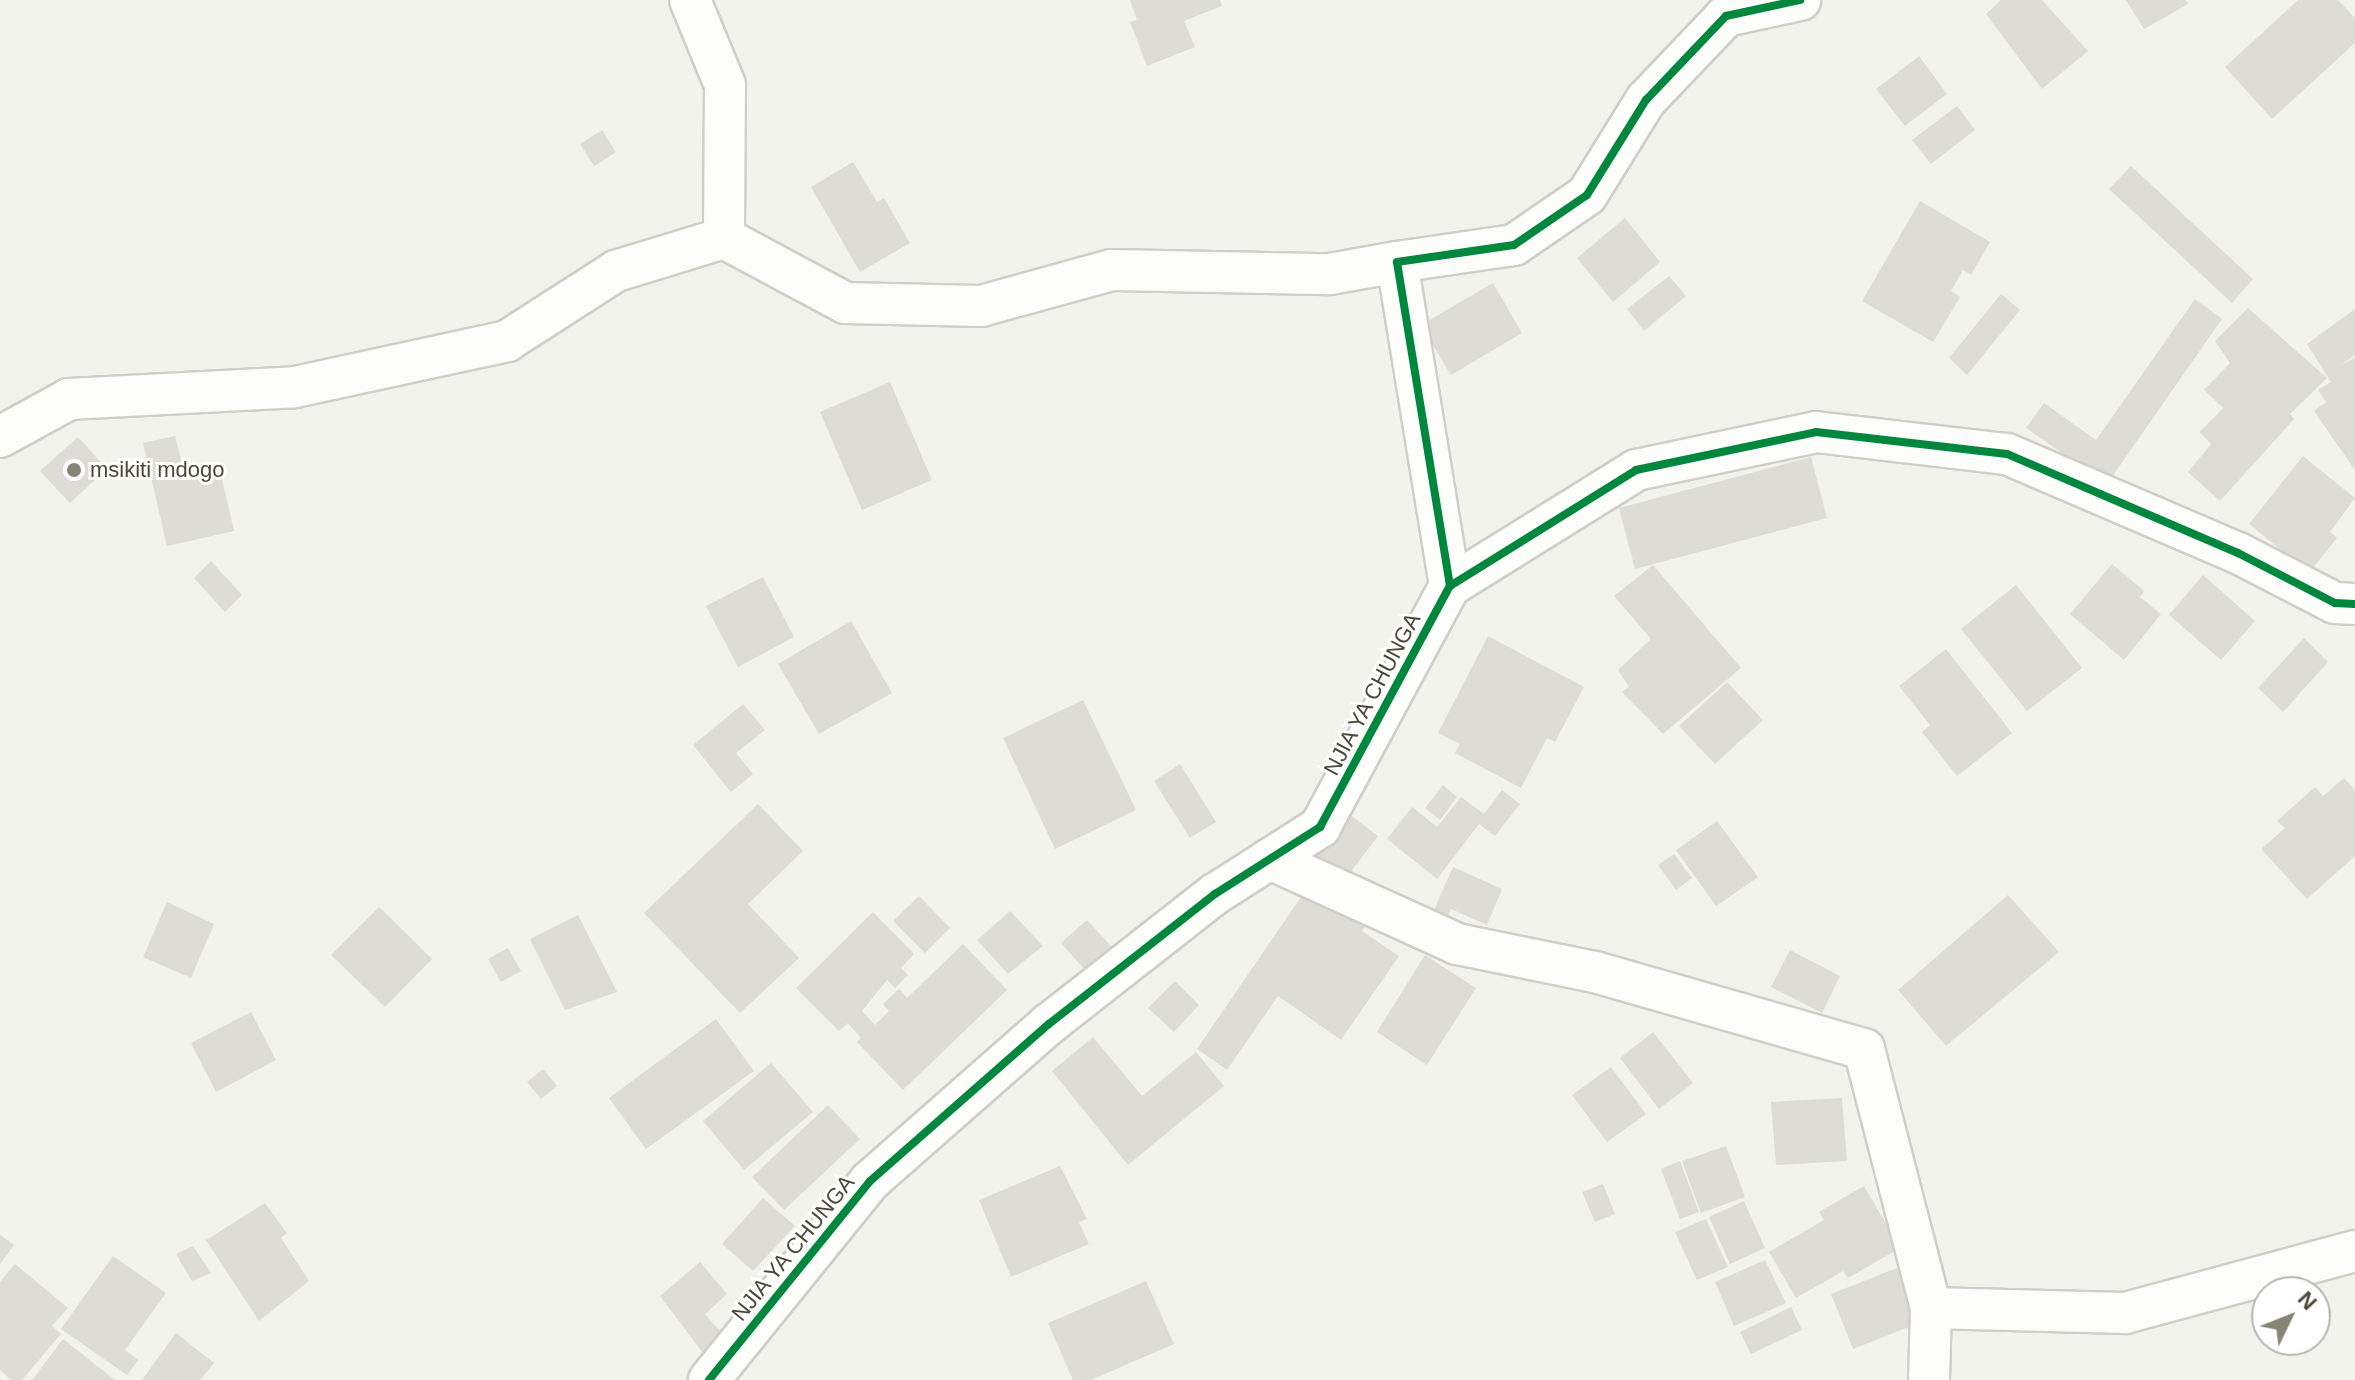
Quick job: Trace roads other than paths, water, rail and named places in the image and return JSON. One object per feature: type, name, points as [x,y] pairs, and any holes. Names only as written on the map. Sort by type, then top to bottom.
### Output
[{"type":"street","points":[[690,0],[725,85],[724,238]]},
{"type":"street","points":[[0,437],[69,399],[295,387],[507,341],[616,271],[724,238],[845,303],[981,306],[1112,270],[1330,274],[1514,245],[1587,195],[1646,100],[1726,16],[1800,0]]},
{"type":"street","points":[[1397,262],[1450,586],[1636,470],[1816,432],[2007,454],[2238,553],[2335,603],[2355,604]]},
{"type":"street","name":"NJIA YA CHUNGA","points":[[709,1380],[870,1181],[1049,1024],[1215,894],[1320,827],[1450,586]]},
{"type":"street","points":[[1270,859],[1457,944],[1595,972],[1864,1049],[1931,1308],[1929,1380]]},
{"type":"street","points":[[1931,1308],[2125,1313],[2355,1251]]},
{"type":"place","name":"msikiti mdogo","points":[[74,470]]}]
